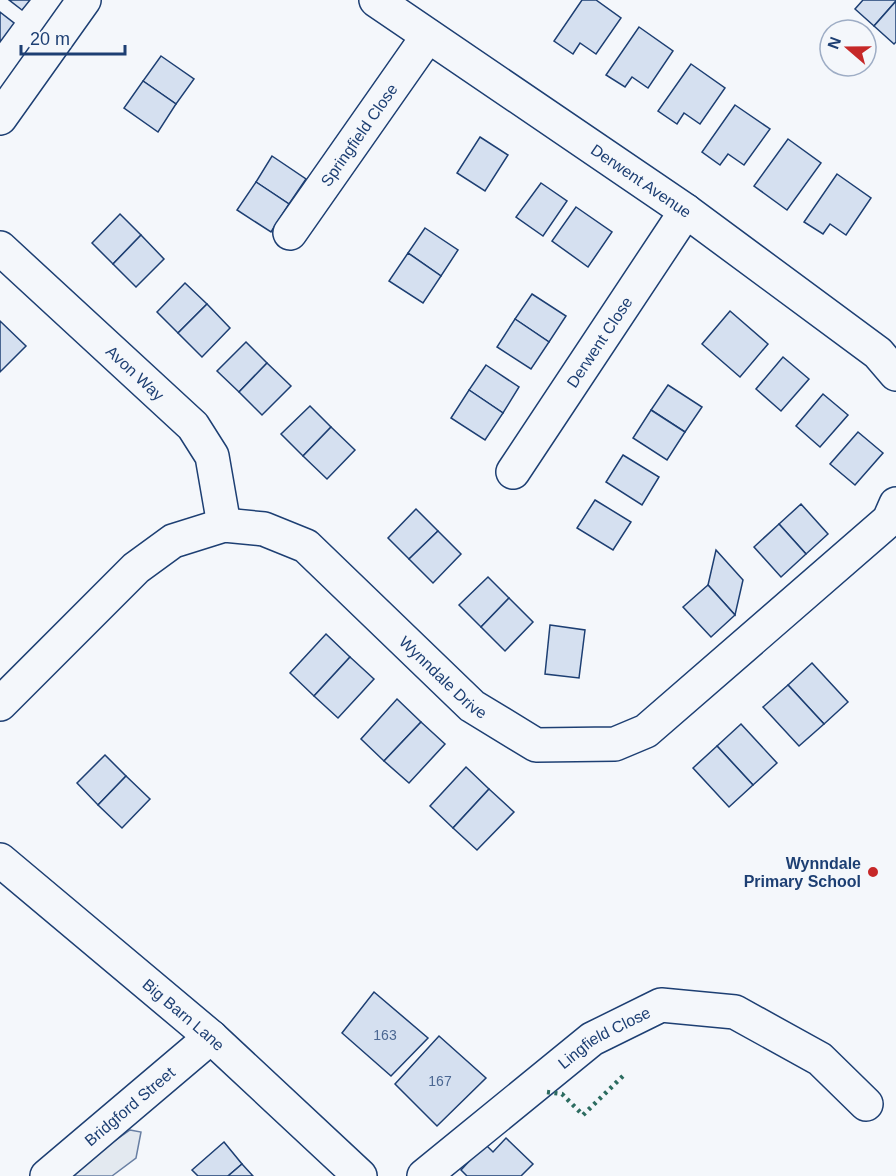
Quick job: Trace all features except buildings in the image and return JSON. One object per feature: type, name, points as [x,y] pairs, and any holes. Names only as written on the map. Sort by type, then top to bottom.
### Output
[{"type":"street","points":[[0,118],[84,0]]},
{"type":"street","name":"Derwent Avenue","points":[[376,0],[686,211],[878,354],[896,374]]},
{"type":"street","name":"Springfield Close","points":[[290,233],[428,36]]},
{"type":"street","name":"Derwent Close","points":[[513,472],[686,211]]},
{"type":"street","name":"Avon Way","points":[[0,248],[193,426],[212,456],[224,525]]},
{"type":"street","name":"Wynndale Drive","points":[[0,704],[136,568],[172,542],[224,525],[264,530],[306,546],[472,706],[536,745],[615,744],[646,731],[894,516]]},
{"type":"street","name":"Big Barn Lane","points":[[0,860],[211,1037],[360,1176]]},
{"type":"street","name":"Lingfield Close","points":[[424,1176],[592,1039],[661,1005],[735,1012],[820,1059],[866,1104]]},
{"type":"street","name":"Bridgford Street","points":[[46,1176],[211,1037]]},
{"type":"shaded area","points":[[130,1130],[141,1132],[136,1158],[112,1176],[74,1176],[85,1162]]},
{"type":"hedge","points":[[547,1092],[562,1094],[583,1115],[624,1075]]},
{"type":"place","name":"Wynndale Primary School","points":[[873,872]]}]
